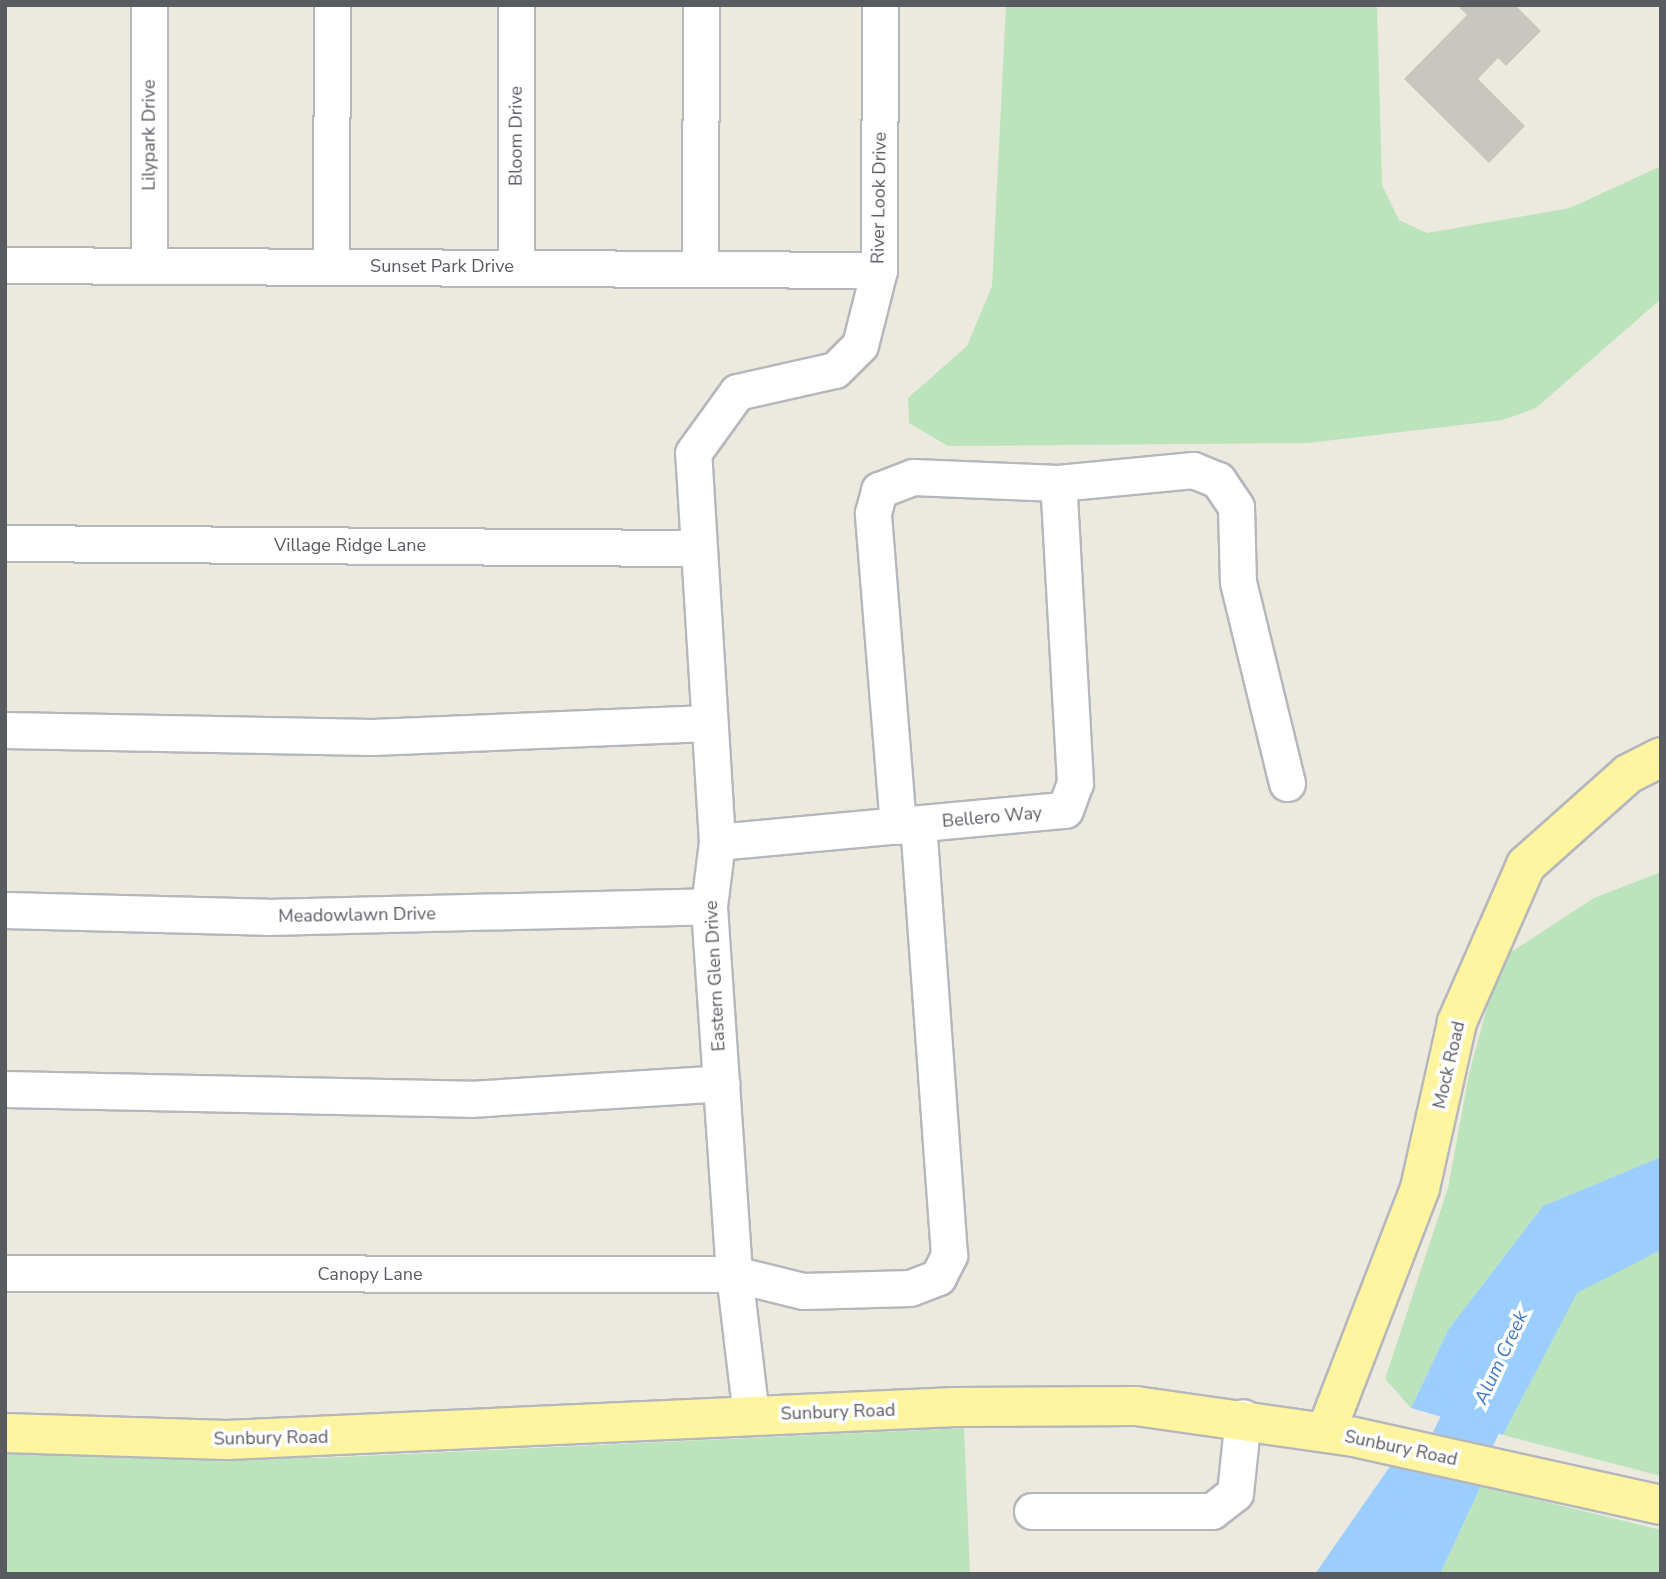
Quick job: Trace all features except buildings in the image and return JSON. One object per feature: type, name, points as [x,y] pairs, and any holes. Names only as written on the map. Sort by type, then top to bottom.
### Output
[{"type":"main road","name":"Mock Road","points":[[1340,1435],[1420,1188],[1457,1022],[1527,865],[1628,774],[1661,757]]},
{"type":"main road","name":"Sunbury Road","points":[[5,1433],[227,1440],[751,1416],[1136,1406],[1244,1417],[1340,1435],[1661,1505]]},
{"type":"street","name":"Lilypark Drive","points":[[149,5],[149,265]]},
{"type":"street","points":[[331,266],[332,5]]},
{"type":"street","name":"Bloom Drive","points":[[516,5],[516,267]]},
{"type":"street","points":[[700,269],[701,5]]},
{"type":"street","name":"River Look Drive","points":[[693,453],[737,392],[835,370],[860,345],[878,270],[880,5]]},
{"type":"street","name":"Sunset Park Drive","points":[[5,265],[878,270]]},
{"type":"street","name":"Eastern Glen Drive","points":[[693,453],[695,548],[717,842],[709,906],[734,1274],[751,1416]]},
{"type":"street","points":[[1058,483],[1193,470],[1218,480],[1236,507],[1238,582],[1287,783]]},
{"type":"street","name":"Canopy Lane","points":[[5,1273],[734,1274],[803,1291],[909,1288],[938,1277],[949,1255],[908,825],[873,513],[879,490],[914,477],[1058,483]]},
{"type":"street","name":"Bellero Way","points":[[717,842],[1065,810],[1075,783],[1058,483]]},
{"type":"street","name":"Village Ridge Lane","points":[[5,542],[695,548]]},
{"type":"street","points":[[5,730],[438,736],[708,723]]},
{"type":"street","name":"Meadowlawn Drive","points":[[5,910],[267,917],[709,906]]},
{"type":"street","points":[[5,1089],[470,1099],[721,1083]]},
{"type":"street","points":[[1032,1511],[1212,1511],[1236,1493],[1244,1417]]},
{"type":"green space","points":[[1006,5],[1377,5],[1382,185],[1399,220],[1427,233],[1570,208],[1661,166],[1661,299],[1536,408],[1503,420],[1308,443],[948,446],[909,423],[908,398],[967,346],[992,286]]},
{"type":"green space","points":[[1661,872],[1661,1157],[1543,1206],[1448,1330],[1411,1408],[1385,1379],[1448,1188],[1469,1074],[1500,959],[1594,898]]},
{"type":"green space","points":[[1661,1250],[1661,1476],[1503,1435],[1577,1292]]},
{"type":"green space","points":[[964,1428],[970,1574],[5,1574],[5,1454],[320,1458]]},
{"type":"green space","points":[[1481,1486],[1661,1530],[1661,1574],[1440,1574]]},
{"type":"water","points":[[1661,1157],[1661,1250],[1577,1293],[1503,1435],[1411,1408],[1448,1330],[1543,1206]]},
{"type":"water","points":[[1391,1465],[1481,1486],[1440,1574],[1315,1574]]},
{"type":"waterway","name":"Alum Creek","points":[[1399,1574],[1505,1351]]}]
